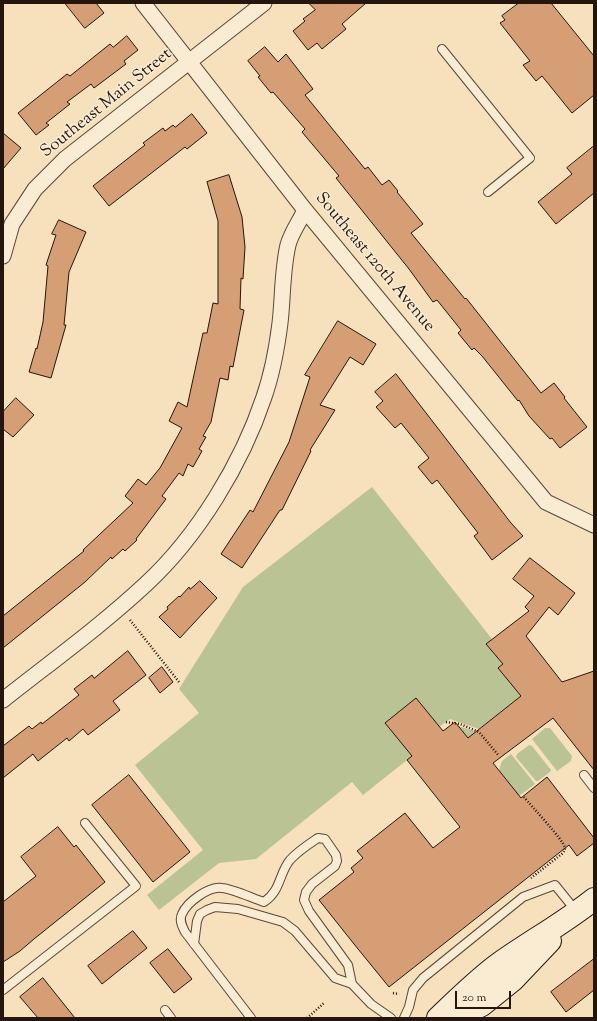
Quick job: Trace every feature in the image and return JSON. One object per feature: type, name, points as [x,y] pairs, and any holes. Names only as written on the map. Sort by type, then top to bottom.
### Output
[{"type":"street","name":"Southeast 120th Avenue","points":[[143,3],[305,210],[546,502],[594,525]]},
{"type":"street","name":"Southeast Main Street","points":[[3,256],[12,224],[35,189],[65,159],[264,3]]},
{"type":"street","points":[[3,700],[120,607],[152,578],[176,552],[202,518],[225,484],[249,434],[264,396],[274,358],[280,323],[288,244],[305,210]]},
{"type":"street","points":[[438,1018],[470,987],[500,964],[577,913],[594,899]]},
{"type":"street","points":[[455,1018],[482,1005],[513,980],[577,913]]},
{"type":"lane","points":[[442,49],[530,158],[488,192]]},
{"type":"lane","points":[[584,775],[594,788]]},
{"type":"lane","points":[[3,990],[136,886],[85,823]]},
{"type":"lane","points":[[251,1018],[184,932],[181,924],[181,915],[186,907],[206,891],[221,888],[264,902],[276,891],[290,860],[318,838],[326,840],[336,855],[338,861],[312,884],[306,892],[304,900],[309,911],[348,965],[352,984]]},
{"type":"lane","points":[[404,1018],[414,990],[423,978],[523,897],[555,885],[577,913]]},
{"type":"lane","points":[[194,944],[197,921],[200,914],[215,907],[238,909],[283,922],[295,931],[335,978],[352,984],[371,1004],[391,1018]]},
{"type":"lane","points":[[165,1010],[171,1018]]},
{"type":"path","points":[[120,607],[179,682]]},
{"type":"path","points":[[446,722],[460,724],[479,732],[499,756]]},
{"type":"path","points":[[524,798],[548,824],[565,846],[563,853],[528,881]]},
{"type":"path","points":[[307,1018],[324,1003]]},
{"type":"green space","points":[[372,487],[492,639],[487,644],[503,664],[499,668],[521,696],[479,729],[450,719],[439,727],[412,756],[363,795],[352,782],[256,859],[219,863],[159,910],[147,895],[203,850],[135,765],[199,713],[179,689],[243,587]]},
{"type":"green space","points":[[458,726],[477,732],[489,764]]},
{"type":"green space","points":[[545,728],[550,728],[572,756],[571,761],[557,771],[532,739]]},
{"type":"green space","points":[[529,745],[532,746],[551,770],[538,781],[536,781],[516,757],[517,754]]},
{"type":"green space","points":[[511,754],[535,784],[519,796],[499,770],[502,761]]},
{"type":"building","points":[[65,3],[96,3],[104,13],[85,28]]},
{"type":"building","points":[[309,3],[366,3],[342,24],[346,29],[322,49],[317,43],[308,50],[293,31],[305,21],[303,19],[315,10]]},
{"type":"building","points":[[519,3],[551,3],[594,56],[594,95],[572,113],[542,76],[536,81],[523,65],[530,61],[500,23],[505,20],[502,16]]},
{"type":"building","points":[[127,36],[138,50],[124,61],[126,64],[94,88],[91,84],[67,102],[70,104],[46,123],[49,125],[36,135],[18,113],[67,74],[70,76],[110,44],[113,47]]},
{"type":"building","points":[[265,47],[278,62],[286,54],[313,89],[305,95],[365,169],[368,167],[382,185],[389,180],[398,191],[397,192],[423,224],[411,233],[465,299],[466,298],[541,393],[554,383],[587,427],[560,448],[552,438],[550,439],[529,416],[519,400],[518,401],[482,356],[474,348],[472,350],[458,333],[461,330],[437,300],[433,302],[409,269],[336,178],[339,176],[302,132],[305,129],[258,77],[260,76],[248,61]]},
{"type":"building","points":[[192,114],[207,133],[187,149],[185,147],[109,206],[93,186],[145,145],[143,143],[163,128],[165,131],[173,125],[175,127]]},
{"type":"building","points":[[3,133],[21,148],[3,169]]},
{"type":"building","points":[[594,146],[594,193],[556,224],[538,202],[572,174],[567,168]]},
{"type":"building","points":[[229,175],[242,217],[245,247],[243,279],[241,278],[240,309],[244,310],[233,367],[230,366],[228,380],[220,378],[211,422],[203,436],[206,437],[199,449],[202,451],[193,467],[188,464],[183,476],[179,473],[162,496],[166,499],[136,539],[137,540],[125,551],[123,549],[112,559],[111,557],[85,582],[3,648],[3,616],[84,551],[83,550],[133,503],[125,496],[138,479],[146,485],[160,468],[182,428],[169,421],[178,402],[187,407],[203,333],[207,333],[213,303],[218,304],[218,221],[207,182]]},
{"type":"building","points":[[59,220],[86,232],[69,272],[64,325],[66,325],[51,378],[29,372],[36,348],[37,349],[43,322],[48,266],[46,265],[56,235],[52,234]]},
{"type":"building","points":[[338,321],[376,344],[363,365],[350,357],[320,405],[335,410],[310,450],[311,451],[282,510],[280,510],[242,568],[221,554],[250,510],[253,512],[289,442],[310,377],[305,375]]},
{"type":"building","points":[[396,374],[511,523],[523,536],[492,560],[474,536],[478,533],[437,480],[432,484],[418,467],[429,458],[401,423],[395,428],[376,407],[383,401],[375,392]]},
{"type":"building","points":[[16,398],[34,415],[13,437],[3,429],[3,412]]},
{"type":"building","points":[[530,558],[575,593],[558,615],[549,607],[526,636],[562,682],[594,671],[594,770],[553,718],[493,763],[521,798],[547,777],[594,838],[594,843],[577,856],[569,845],[389,987],[319,900],[354,872],[351,868],[363,858],[357,851],[405,813],[433,848],[460,827],[407,760],[412,756],[385,723],[416,698],[443,731],[455,722],[468,738],[521,696],[498,668],[503,664],[486,644],[529,611],[525,607],[534,596],[513,579]]},
{"type":"building","points":[[200,581],[217,598],[180,638],[159,617],[168,609],[167,607],[179,596],[180,597],[189,587],[190,589]]},
{"type":"building","points":[[128,651],[146,675],[113,701],[120,710],[88,735],[83,729],[69,741],[67,738],[38,761],[33,754],[3,778],[3,746],[29,726],[32,729],[41,722],[42,724],[79,695],[74,689],[92,675],[94,678]]},
{"type":"building","points":[[162,667],[173,682],[160,693],[149,678]]},
{"type":"building","points":[[129,775],[190,852],[153,882],[92,805]]},
{"type":"building","points":[[58,827],[74,847],[76,845],[105,882],[20,951],[3,962],[3,902],[36,876],[21,857]]},
{"type":"building","points":[[133,931],[147,948],[102,984],[88,966]]},
{"type":"building","points":[[168,949],[192,979],[174,993],[150,963]]},
{"type":"building","points":[[594,959],[594,990],[566,1012],[551,992]]},
{"type":"building","points":[[43,978],[75,1018],[38,1018],[20,997]]}]
